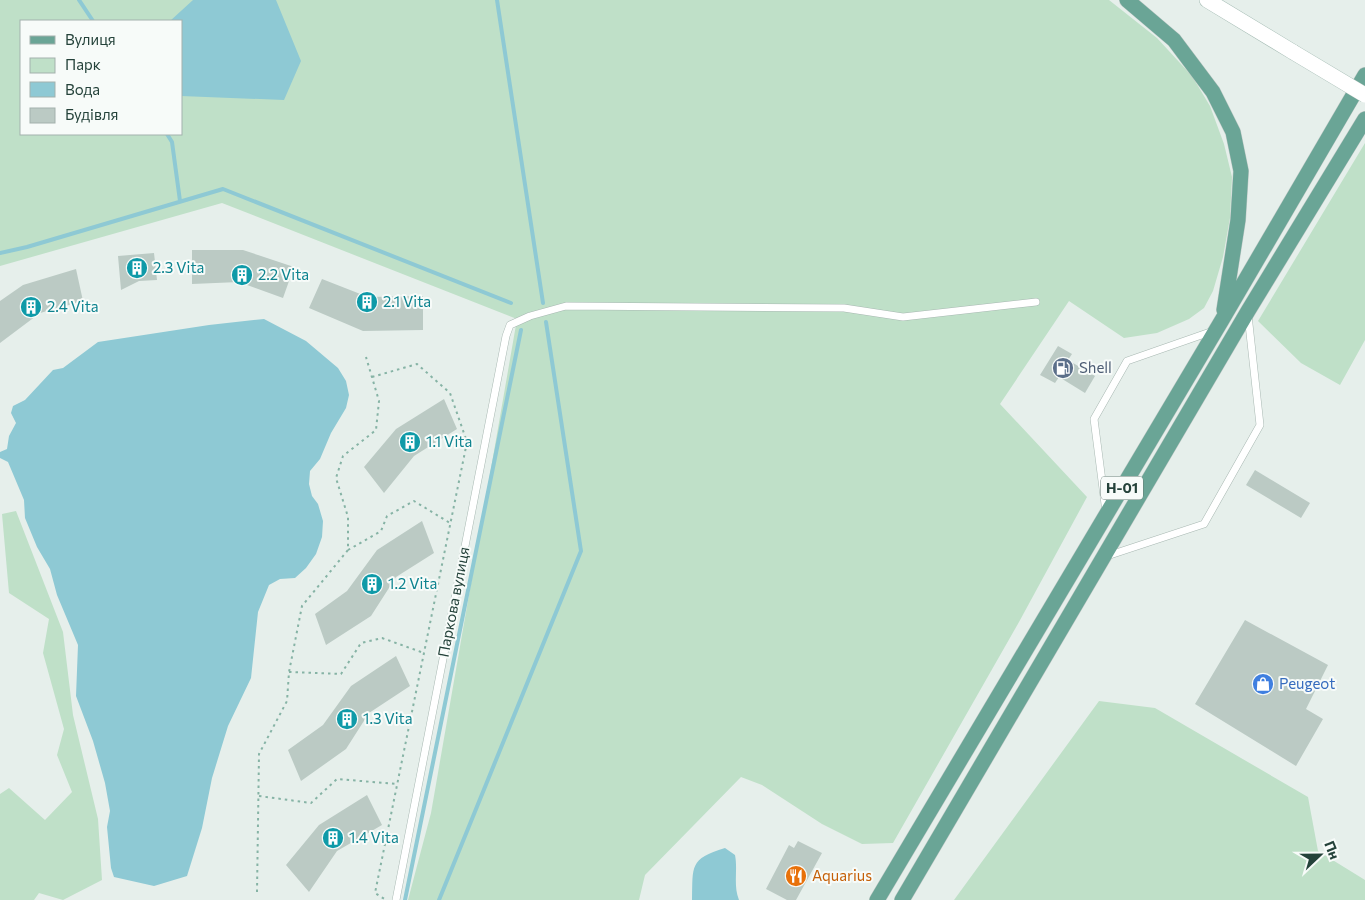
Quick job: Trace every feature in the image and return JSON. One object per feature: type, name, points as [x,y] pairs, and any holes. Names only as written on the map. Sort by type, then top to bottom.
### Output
[{"type":"main road","points":[[1127,0],[1174,40],[1213,92],[1233,132],[1241,171],[1238,220],[1219,325]]},
{"type":"main road","points":[[1207,0],[1365,95]]},
{"type":"main road","name":"Н-01","points":[[877,900],[1365,76]]},
{"type":"main road","name":"Н-01","points":[[902,900],[1248,311],[1365,119]]},
{"type":"lane","name":"Паркова вулиця","points":[[396,900],[506,336],[510,325],[530,316],[566,306],[844,308],[903,317],[1036,302]]},
{"type":"lane","points":[[1102,558],[1204,524],[1260,426],[1248,311]]},
{"type":"lane","points":[[1106,516],[1094,419],[1127,361],[1219,325]]},
{"type":"path","points":[[348,550],[348,517],[336,478],[343,456],[376,430],[378,401],[366,357]]},
{"type":"path","points":[[372,377],[417,364],[450,393],[467,442],[375,893],[386,900]]},
{"type":"path","points":[[257,892],[259,754],[287,701],[289,672],[302,606],[348,550],[381,531],[388,516],[414,501],[450,523]]},
{"type":"path","points":[[289,672],[341,674],[361,643],[382,638],[424,653]]},
{"type":"path","points":[[258,796],[311,803],[337,780],[397,784]]},
{"type":"green space","points":[[0,0],[1109,0],[1157,38],[1192,76],[1210,106],[1224,144],[1232,177],[1230,218],[1223,257],[1213,291],[1204,308],[1189,319],[1157,333],[1124,338],[1069,301],[1000,404],[1087,497],[1019,622],[893,843],[862,844],[822,824],[762,785],[741,777],[645,875],[639,900],[408,900],[431,813],[517,319],[222,203],[0,266]]},
{"type":"green space","points":[[1365,143],[1365,340],[1340,385],[1301,363],[1258,321]]},
{"type":"green space","points":[[16,511],[63,632],[73,715],[98,819],[102,880],[63,900],[39,893],[34,900],[0,900],[0,794],[9,788],[45,820],[72,792],[57,755],[64,729],[43,653],[49,619],[9,593],[2,514]]},
{"type":"green space","points":[[1099,701],[1155,708],[1308,797],[1318,851],[1365,880],[1365,900],[954,900]]},
{"type":"water","points":[[193,0],[276,0],[301,61],[284,100],[182,96],[182,20],[171,20]]},
{"type":"water","points":[[264,319],[306,341],[338,368],[346,381],[349,395],[346,408],[331,433],[320,459],[310,471],[309,484],[312,496],[318,504],[323,521],[322,537],[316,554],[306,568],[295,578],[280,579],[269,585],[258,612],[251,678],[228,726],[212,778],[202,828],[187,876],[154,886],[114,877],[111,868],[107,827],[110,811],[105,783],[93,741],[76,696],[78,645],[57,595],[50,569],[37,547],[25,518],[24,500],[8,462],[0,458],[0,452],[7,449],[9,436],[16,423],[11,413],[13,406],[25,400],[53,370],[63,368],[98,342],[209,325]]},
{"type":"water","points":[[725,848],[735,855],[736,889],[739,900],[692,900],[695,865],[705,856]]},
{"type":"building","name":"2.2 Vita","points":[[192,250],[243,250],[294,267],[283,298],[239,282],[192,284]]},
{"type":"building","name":"2.3 Vita","points":[[154,253],[157,280],[139,281],[121,290],[118,256]]},
{"type":"building","name":"2.4 Vita","points":[[76,269],[83,301],[40,313],[0,343],[0,301],[23,285]]},
{"type":"building","name":"2.1 Vita","points":[[322,279],[368,297],[423,296],[423,330],[363,331],[309,308]]},
{"type":"building","name":"Shell","points":[[1058,346],[1072,354],[1068,360],[1095,376],[1085,393],[1059,377],[1055,383],[1040,375]]},
{"type":"building","name":"1.1 Vita","points":[[444,399],[457,429],[414,456],[384,493],[364,467],[396,429]]},
{"type":"building","points":[[1255,470],[1310,503],[1301,518],[1246,485]]},
{"type":"building","name":"1.2 Vita","points":[[422,521],[434,553],[396,577],[371,616],[326,645],[315,614],[347,591],[377,550]]},
{"type":"building","name":"Peugeot","points":[[1245,620],[1328,665],[1306,709],[1323,719],[1296,766],[1195,704]]},
{"type":"building","name":"1.3 Vita","points":[[396,656],[410,686],[369,713],[346,749],[301,781],[288,750],[323,725],[351,686]]},
{"type":"building","name":"1.4 Vita","points":[[367,795],[382,825],[337,851],[309,892],[286,865],[319,825]]},
{"type":"building","points":[[798,841],[822,853],[796,900],[787,900],[766,889],[789,845],[794,848]]},
{"type":"waterway","points":[[79,0],[92,20]]},
{"type":"waterway","points":[[497,0],[543,303]]},
{"type":"waterway","points":[[168,135],[172,142],[180,201]]},
{"type":"waterway","points":[[0,253],[27,247],[223,189],[511,303]]},
{"type":"waterway","points":[[439,900],[581,551],[546,322]]},
{"type":"waterway","points":[[405,900],[521,330]]},
{"type":"place","name":"2.3 Vita","points":[[137,268]]},
{"type":"place","name":"2.2 Vita","points":[[242,275]]},
{"type":"place","name":"2.1 Vita","points":[[367,302]]},
{"type":"place","name":"2.4 Vita","points":[[31,307]]},
{"type":"place","name":"Shell","points":[[1063,368]]},
{"type":"place","name":"1.1 Vita","points":[[410,442]]},
{"type":"place","name":"1.2 Vita","points":[[372,584]]},
{"type":"place","name":"Peugeot","points":[[1263,684]]},
{"type":"place","name":"1.3 Vita","points":[[347,719]]},
{"type":"place","name":"1.4 Vita","points":[[333,838]]},
{"type":"place","name":"Aquarius","points":[[796,876]]}]
